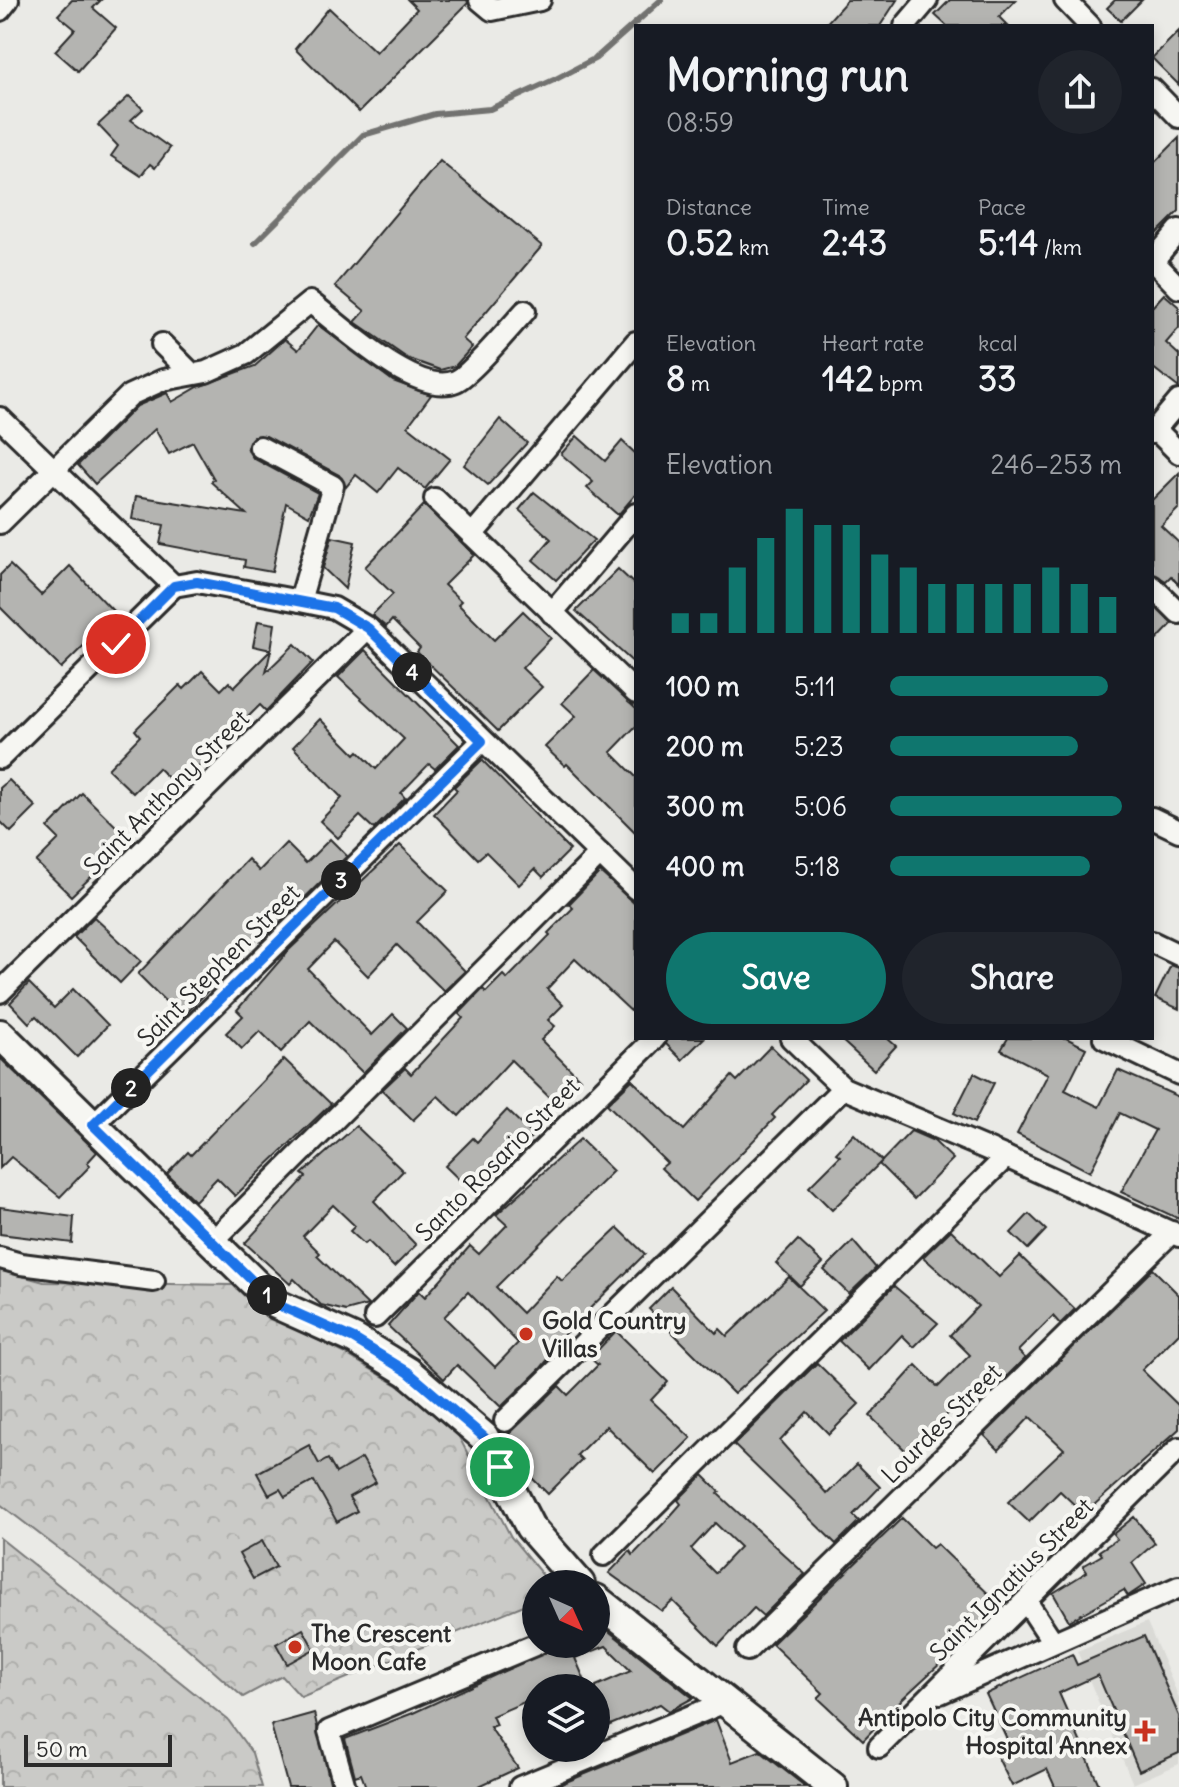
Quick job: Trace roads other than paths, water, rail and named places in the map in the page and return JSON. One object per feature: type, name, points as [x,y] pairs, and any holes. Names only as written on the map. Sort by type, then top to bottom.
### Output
[{"type":"street","points":[[0,10],[8,0]]},
{"type":"street","points":[[480,0],[492,10],[540,0]]},
{"type":"street","points":[[910,24],[927,0]]},
{"type":"street","points":[[1065,0],[1088,24]]},
{"type":"street","points":[[1154,91],[1179,117]]},
{"type":"street","points":[[1154,259],[1179,230]]},
{"type":"street","points":[[1154,263],[1179,288]]},
{"type":"street","points":[[0,523],[130,395],[163,380],[192,374],[246,354],[310,302],[410,377],[436,385],[457,381],[525,311]]},
{"type":"street","points":[[162,344],[192,374]]},
{"type":"street","points":[[472,535],[634,344]]},
{"type":"street","points":[[1179,401],[1154,431],[1179,453]]},
{"type":"street","points":[[0,418],[174,586]]},
{"type":"street","points":[[260,447],[333,486],[300,601]]},
{"type":"street","points":[[435,499],[634,690]]},
{"type":"street","points":[[552,613],[634,516]]},
{"type":"street","points":[[0,758],[174,586],[197,582],[300,601],[334,608],[368,628],[634,887]]},
{"type":"street","points":[[1154,588],[1179,613]]},
{"type":"street","name":"Saint Anthony Street","points":[[0,992],[368,628]]},
{"type":"street","name":"Saint Stephen Street","points":[[93,1125],[482,741]]},
{"type":"street","points":[[1154,819],[1179,831]]},
{"type":"street","points":[[211,1243],[600,854]]},
{"type":"street","points":[[1154,943],[1179,955]]},
{"type":"street","points":[[0,1034],[276,1304],[354,1339],[408,1372],[450,1404],[484,1437],[530,1527],[568,1570]]},
{"type":"street","name":"Santo Rosario Street","points":[[375,1317],[653,1040]]},
{"type":"street","points":[[793,1040],[843,1088],[1176,1234]]},
{"type":"street","points":[[1108,1040],[1179,1074]]},
{"type":"street","points":[[505,1421],[843,1088]]},
{"type":"street","points":[[604,1555],[1006,1157]]},
{"type":"street","name":"Lourdes Street","points":[[747,1650],[1176,1234]]},
{"type":"street","points":[[0,1258],[21,1264],[154,1281]]},
{"type":"street","name":"Saint Ignatius Street","points":[[879,1747],[1179,1448]]},
{"type":"street","points":[[929,1698],[1179,1587]]},
{"type":"street","points":[[1026,1601],[1053,1642]]},
{"type":"street","points":[[610,1618],[833,1787]]},
{"type":"street","points":[[345,1787],[329,1731],[522,1650]]},
{"type":"street","points":[[520,1787],[725,1702]]},
{"type":"waterway","points":[[634,24],[661,0]]},
{"type":"waterway","points":[[255,243],[363,135],[435,114],[490,109],[596,58],[634,24]]},
{"type":"place","name":"Gold Country Villas","points":[[526,1334]]},
{"type":"place","name":"The Crescent Moon Cafe","points":[[295,1647]]},
{"type":"place","name":"Antipolo City Community Hospital Annex","points":[[1145,1731]]}]
